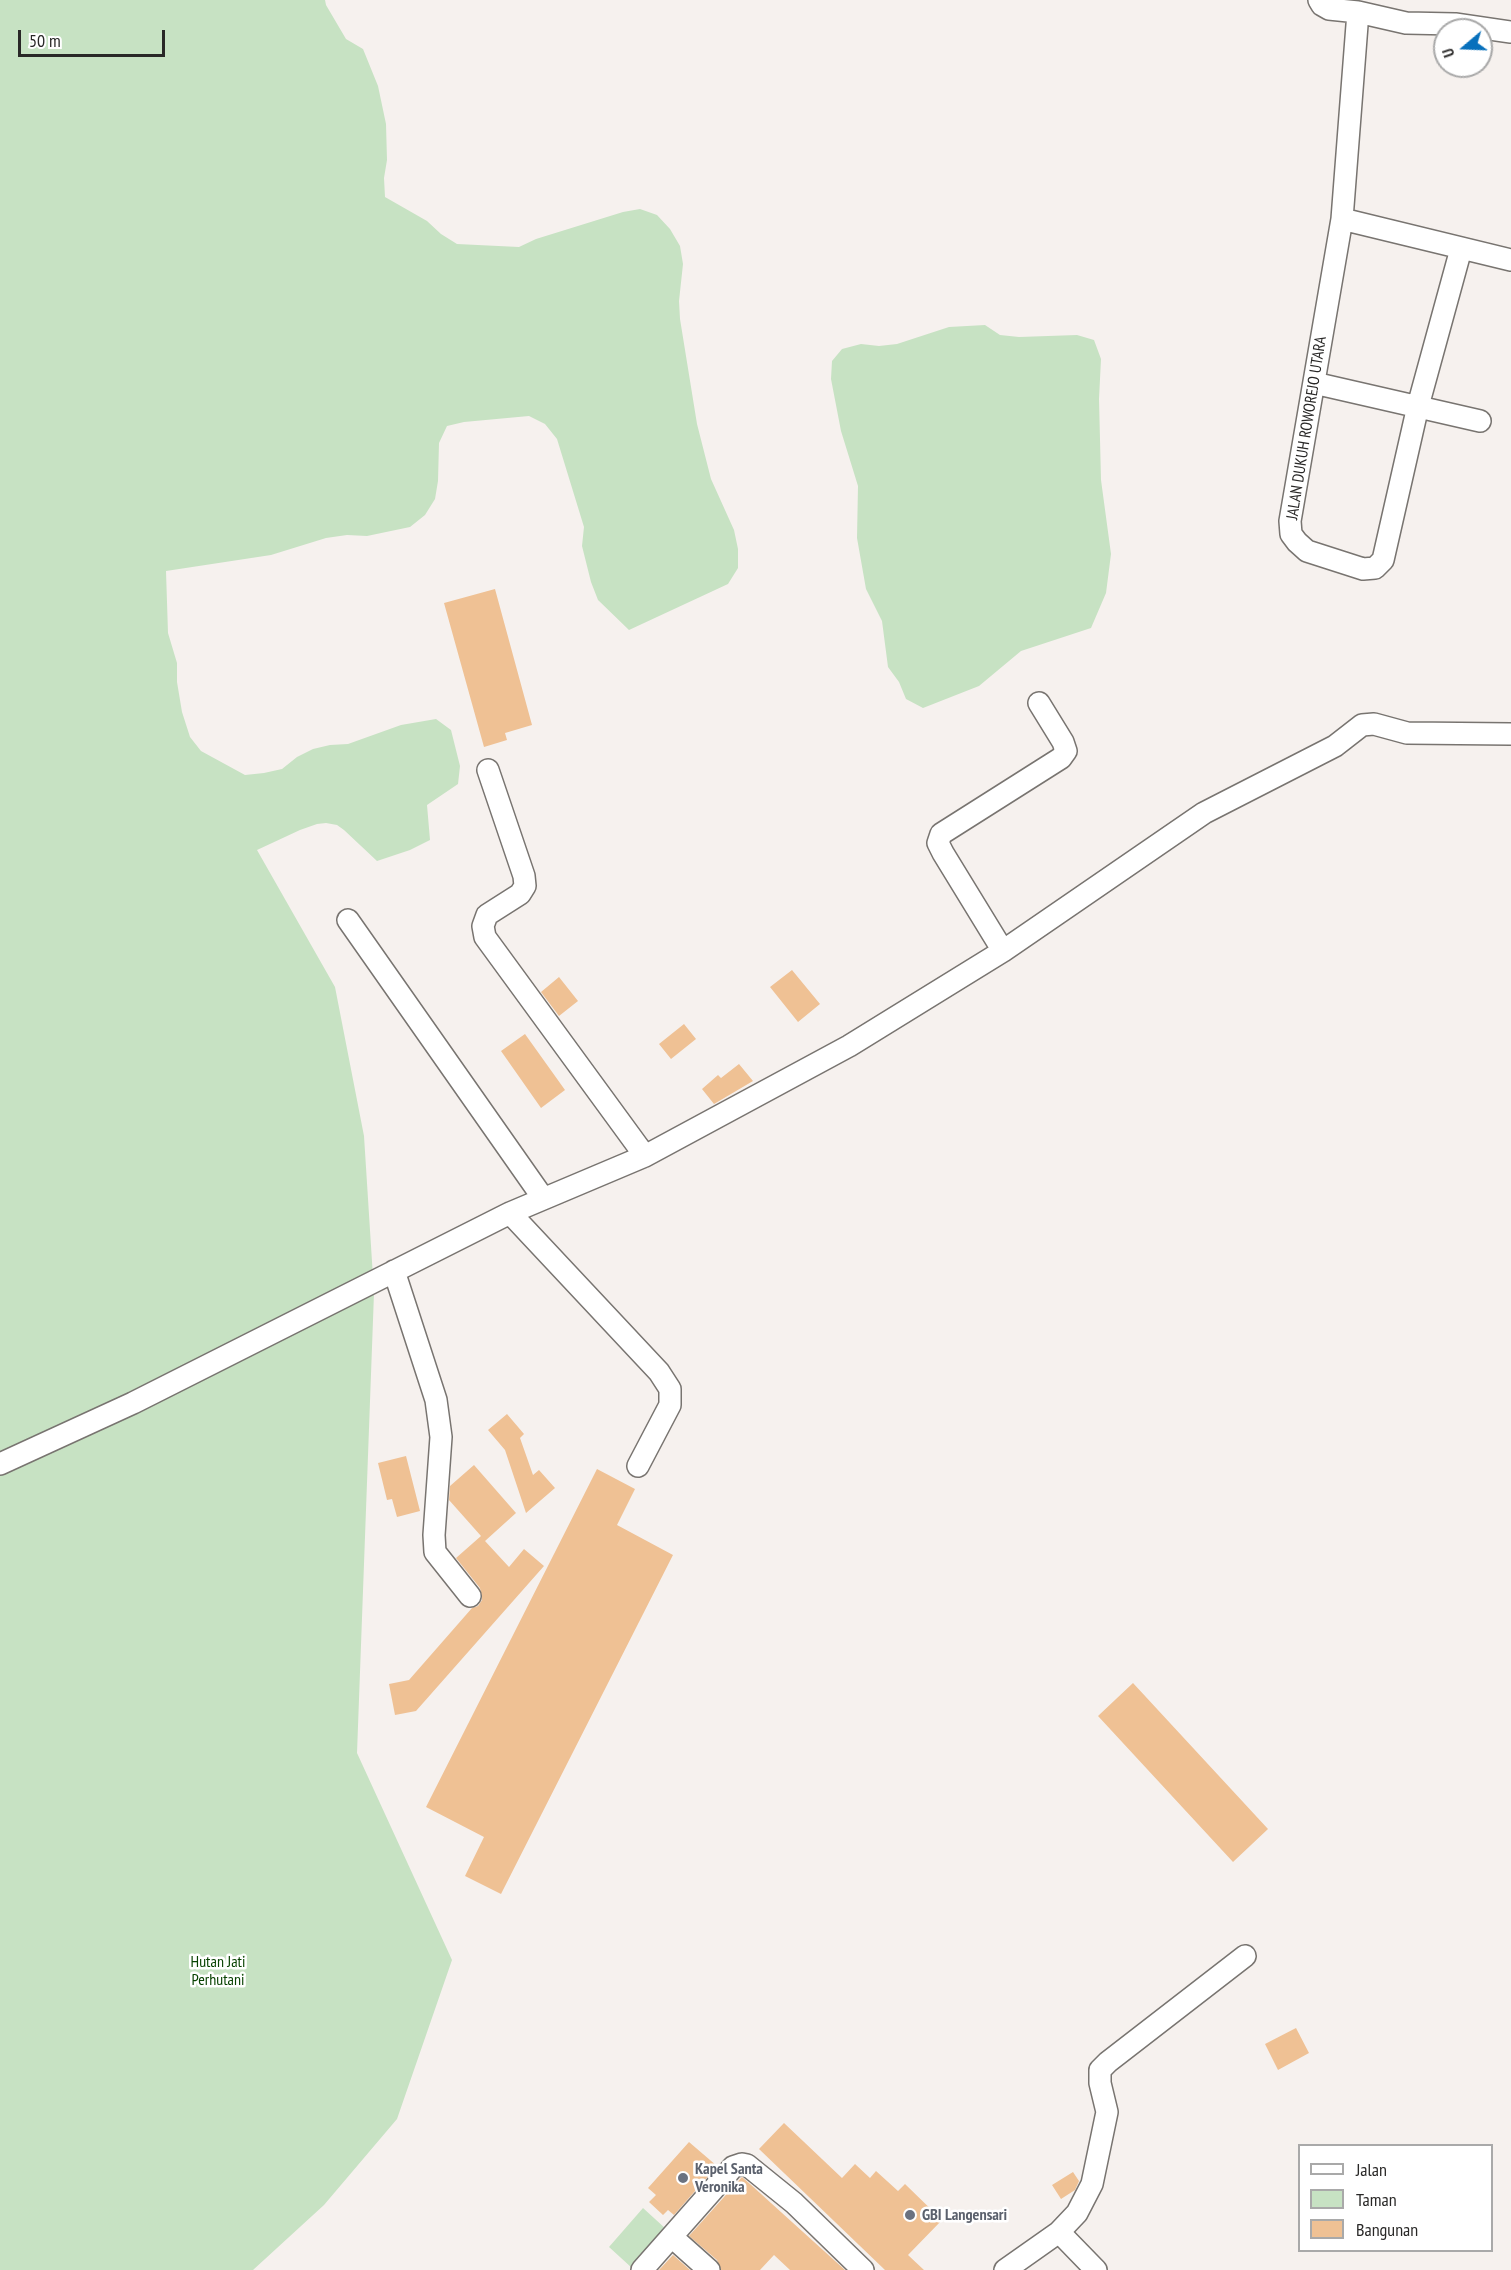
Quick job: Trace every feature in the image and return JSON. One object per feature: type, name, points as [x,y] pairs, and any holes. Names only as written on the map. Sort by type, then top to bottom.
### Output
[{"type":"street","points":[[1319,0],[1329,9],[1358,12],[1406,23],[1455,24],[1511,32]]},
{"type":"street","name":"JALAN DUKUH ROWOREJO UTARA","points":[[1358,12],[1342,219],[1290,521],[1291,534],[1307,552],[1363,569],[1375,568],[1383,560],[1418,406],[1461,249]]},
{"type":"street","points":[[1342,219],[1511,260]]},
{"type":"street","points":[[1314,383],[1480,421]]},
{"type":"street","points":[[1004,951],[942,853],[938,843],[941,834],[1061,758],[1066,751],[1063,742],[1039,704]]},
{"type":"street","points":[[0,1464],[133,1403],[510,1213],[645,1156],[849,1046],[1004,951],[1204,813],[1335,746],[1362,725],[1374,724],[1407,733],[1511,734]]},
{"type":"street","points":[[488,770],[524,876],[525,886],[520,894],[488,915],[483,926],[485,937],[645,1156]]},
{"type":"street","points":[[348,920],[543,1198]]},
{"type":"street","points":[[510,1213],[659,1372],[670,1389],[670,1405],[638,1466]]},
{"type":"street","points":[[394,1271],[436,1400],[441,1437],[434,1535],[435,1552],[470,1596]]},
{"type":"street","points":[[1005,2270],[1059,2232],[1077,2212],[1092,2184],[1107,2112],[1100,2083],[1100,2070],[1245,1956]]},
{"type":"street","points":[[642,2270],[734,2168],[742,2164],[747,2165],[794,2203],[863,2270]]},
{"type":"street","points":[[1059,2232],[1096,2270]]},
{"type":"street","points":[[672,2237],[709,2270]]},
{"type":"green space","name":"Hutan Jati Perhutani","points":[[0,0],[325,0],[346,39],[363,49],[378,86],[386,124],[385,197],[427,221],[441,234],[457,244],[519,247],[536,239],[623,212],[640,209],[657,215],[670,229],[680,246],[683,264],[679,301],[680,319],[697,424],[711,479],[734,530],[738,549],[738,568],[728,584],[629,630],[598,600],[591,582],[582,546],[584,527],[557,439],[545,424],[529,416],[464,422],[447,426],[439,443],[435,499],[425,515],[410,527],[367,536],[347,535],[326,538],[271,555],[166,571],[168,633],[177,663],[177,682],[182,712],[190,737],[201,751],[245,775],[264,773],[282,769],[297,757],[313,749],[348,744],[401,725],[436,719],[451,730],[460,766],[458,784],[427,805],[430,840],[410,850],[377,861],[344,830],[337,825],[326,823],[300,830],[257,850],[335,987],[364,1136],[374,1293],[357,1753],[452,1960],[397,2119],[324,2205],[253,2270],[0,2270]]},
{"type":"green space","points":[[985,325],[1000,335],[1019,337],[1077,335],[1094,340],[1101,359],[1099,399],[1101,480],[1111,554],[1106,593],[1091,628],[1021,651],[979,686],[923,708],[906,699],[899,682],[888,667],[882,621],[866,589],[857,538],[858,486],[841,431],[831,379],[832,361],[842,349],[861,344],[879,346],[897,344],[949,327]]},
{"type":"green space","points":[[643,2208],[666,2229],[632,2268],[609,2247]]},
{"type":"building","points":[[495,589],[532,725],[505,733],[507,740],[484,747],[444,603]]},
{"type":"building","points":[[792,970],[820,1004],[798,1022],[770,987]]},
{"type":"building","points":[[559,977],[578,1001],[559,1016],[541,992]]},
{"type":"building","points":[[684,1024],[696,1039],[671,1059],[659,1044]]},
{"type":"building","points":[[525,1034],[565,1090],[541,1108],[501,1051]]},
{"type":"building","points":[[739,1064],[753,1081],[714,1104],[702,1089],[718,1075],[721,1078]]},
{"type":"building","points":[[507,1414],[524,1434],[520,1438],[533,1475],[539,1470],[555,1488],[526,1513],[505,1450],[488,1430]]},
{"type":"building","points":[[406,1456],[420,1511],[397,1517],[392,1499],[387,1500],[378,1463]]},
{"type":"building","points":[[474,1465],[516,1513],[485,1541],[509,1567],[524,1549],[544,1566],[416,1711],[395,1715],[389,1684],[409,1680],[472,1608],[478,1606],[482,1600],[480,1588],[456,1558],[481,1536],[449,1500],[450,1486]]},
{"type":"building","points":[[597,1469],[635,1489],[617,1525],[673,1555],[501,1894],[465,1876],[484,1837],[426,1807]]},
{"type":"building","points":[[1133,1683],[1268,1829],[1233,1862],[1098,1716]]},
{"type":"building","points":[[1296,2028],[1309,2053],[1278,2070],[1265,2044]]},
{"type":"building","points":[[784,2123],[842,2178],[855,2164],[870,2178],[876,2171],[898,2191],[905,2184],[942,2220],[908,2255],[924,2270],[885,2270],[759,2149]]},
{"type":"building","name":"Kapel Santa Veronika","points":[[689,2142],[717,2166],[674,2215],[668,2210],[663,2215],[649,2202],[656,2195],[648,2188]]},
{"type":"building","points":[[1073,2172],[1079,2181],[1075,2190],[1061,2199],[1052,2185]]},
{"type":"building","points":[[742,2177],[845,2270],[790,2270],[774,2255],[760,2270],[721,2270],[717,2260],[689,2236]]},
{"type":"building","points":[[673,2255],[690,2270],[659,2270]]},
{"type":"place","name":"Kapel Santa Veronika","points":[[683,2178]]},
{"type":"place","name":"GBI Langensari","points":[[910,2215]]}]
